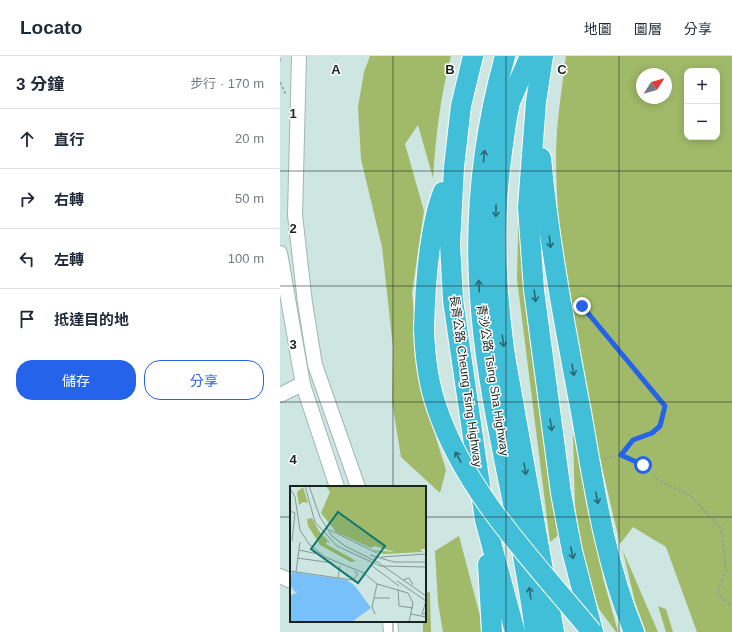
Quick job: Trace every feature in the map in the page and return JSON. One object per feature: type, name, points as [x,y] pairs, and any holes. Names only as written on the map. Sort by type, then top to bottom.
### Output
[{"type":"highway","name":"長青公路 Cheung Tsing Highway","points":[[473,56],[460,106],[454,167],[450,244],[453,300],[485,520],[515,632]]},
{"type":"highway","points":[[467,79],[480,56]]},
{"type":"highway","name":"青沙公路 Tsing Sha Highway","points":[[505,56],[495,90],[485,143],[479,202],[478,258],[481,310],[487,359],[530,591],[535,632]]},
{"type":"highway","name":"青沙公路 Tsing Sha Highway","points":[[530,56],[510,102],[496,203],[496,258],[499,310],[505,356],[554,632]]},
{"type":"highway","points":[[543,56],[536,102],[528,207],[534,290],[561,493],[572,551],[593,632]]},
{"type":"highway","points":[[536,102],[552,252],[590,462],[619,596],[634,632]]},
{"type":"highway","points":[[454,167],[442,195],[433,236],[426,288],[425,347],[428,377],[434,398],[450,441],[478,488],[515,538],[593,632]]},
{"type":"highway","points":[[485,520],[492,632]]},
{"type":"street","points":[[299,56],[295,215],[305,303],[315,365],[358,486]]},
{"type":"street","points":[[280,253],[303,385],[337,486]]},
{"type":"street","points":[[280,294],[291,316]]},
{"type":"street","points":[[280,395],[303,385]]},
{"type":"street","points":[[280,576],[290,581]]},
{"type":"street","points":[[390,622],[391,632]]},
{"type":"path","points":[[280,56],[280,61]]},
{"type":"path","points":[[582,306],[665,406],[660,426],[652,433],[633,440],[621,455]]},
{"type":"path","points":[[590,462],[621,455],[643,465],[658,480],[691,496],[721,528],[726,570],[717,593],[732,607]]},
{"type":"green space","points":[[370,56],[451,56],[439,117],[433,178],[418,125],[405,144],[424,211],[412,293],[422,393],[446,470],[440,493],[401,457],[392,402],[393,347],[382,247],[361,159],[358,107],[364,72]]},
{"type":"green space","points":[[566,56],[732,56],[732,632],[697,632],[666,547],[633,527],[620,544],[587,400],[569,302],[562,253],[558,205],[556,144]]},
{"type":"green space","points":[[519,190],[526,214],[560,534],[550,542],[517,279]]},
{"type":"green space","points":[[573,435],[580,444],[603,578],[618,632],[616,632],[599,609],[585,566],[575,506]]},
{"type":"green space","points":[[459,536],[480,616],[481,632],[443,632],[438,603],[435,551]]},
{"type":"green space","points":[[623,551],[658,632],[646,632],[635,602]]},
{"type":"green space","points":[[430,592],[431,632],[423,632],[423,622],[426,622],[426,593]]},
{"type":"green space","points":[[658,606],[666,609],[673,632],[666,632]]},
{"type":"route","points":[[582,306],[665,406],[660,426],[652,433],[633,440],[621,455],[643,465]]}]
